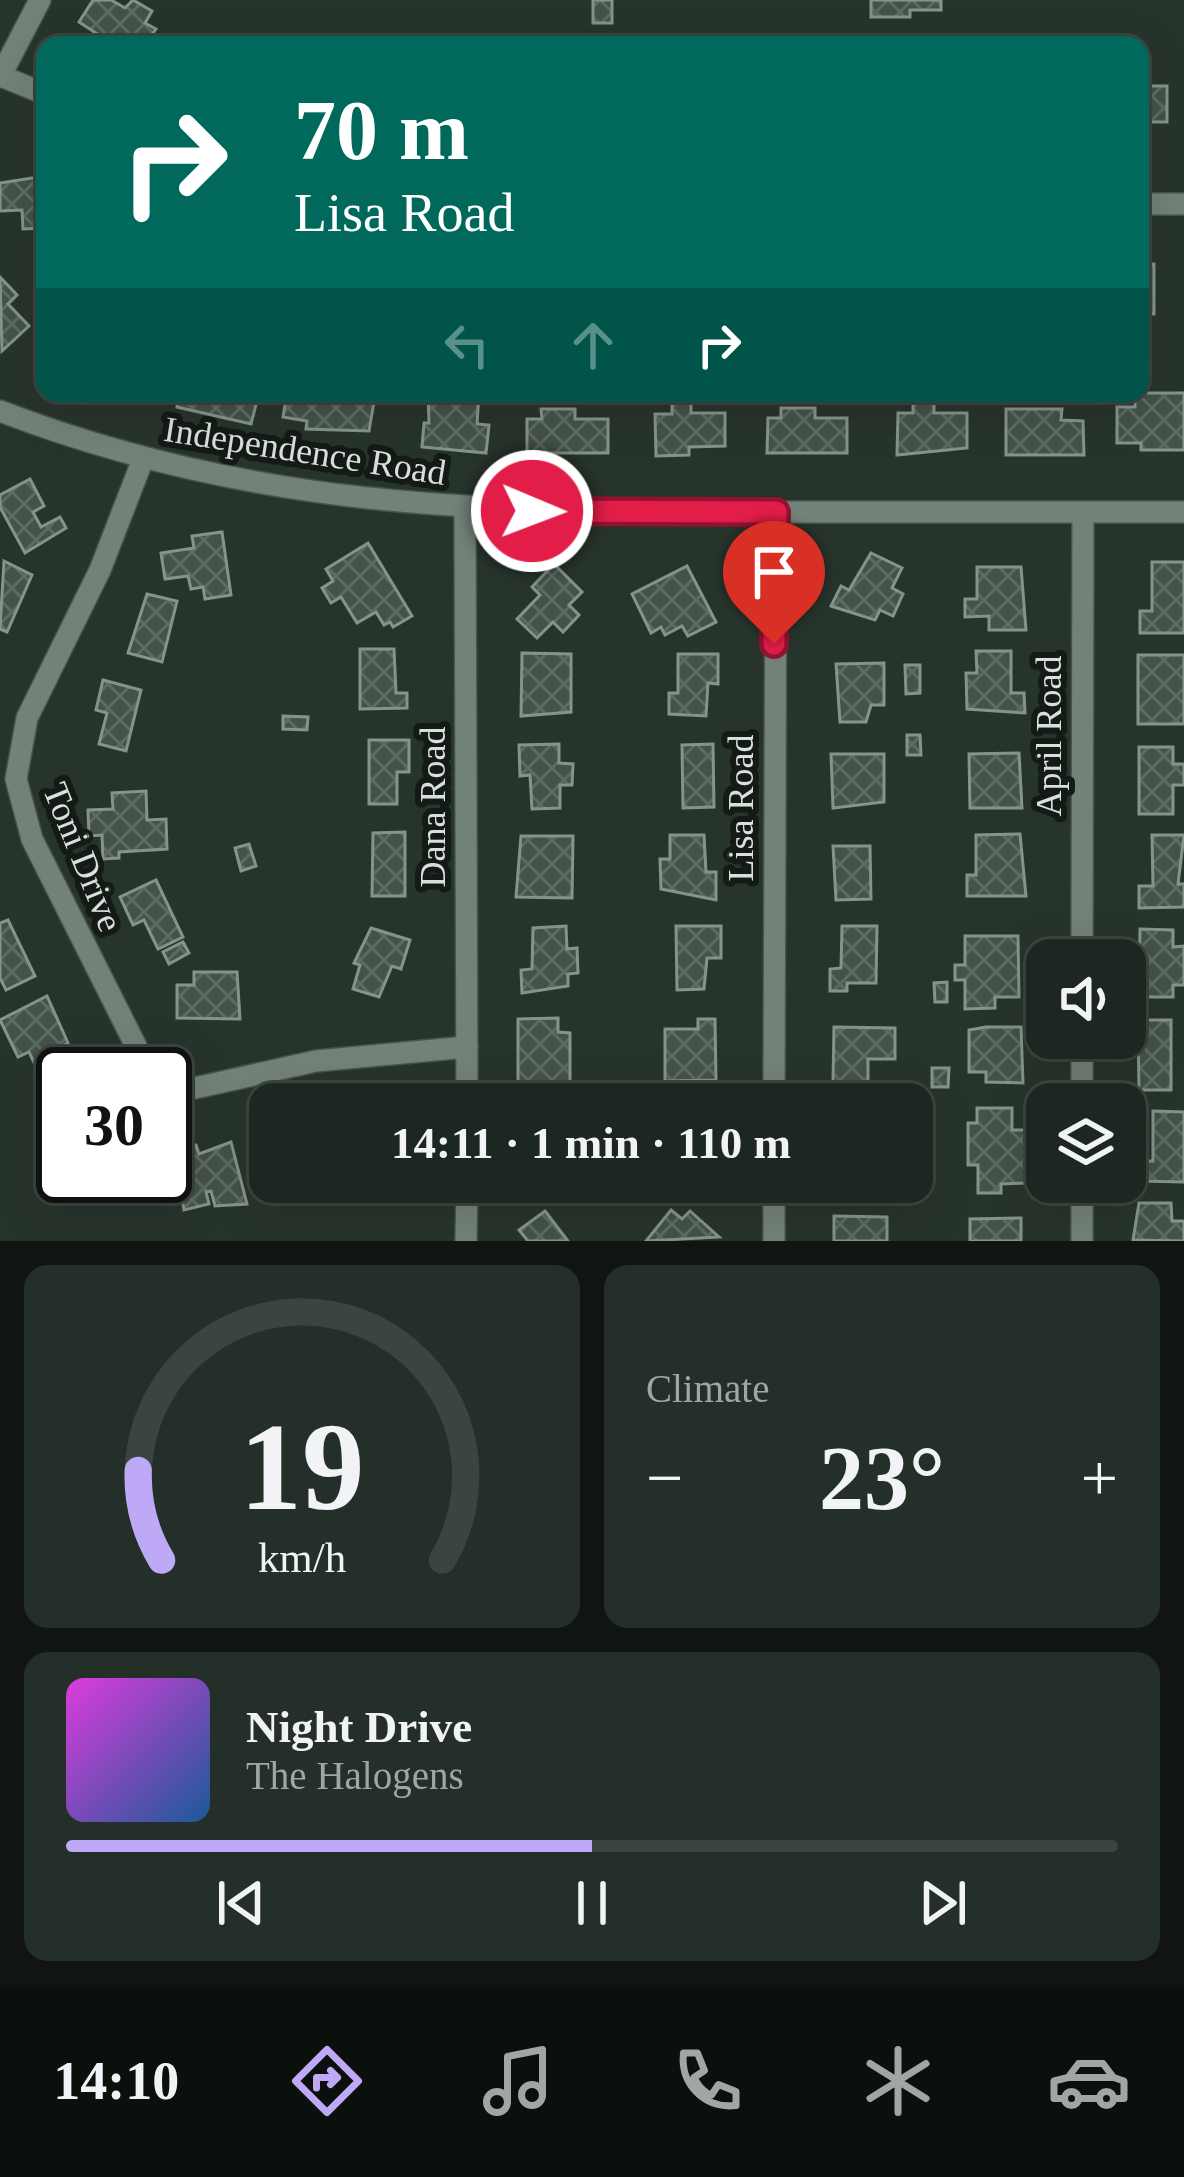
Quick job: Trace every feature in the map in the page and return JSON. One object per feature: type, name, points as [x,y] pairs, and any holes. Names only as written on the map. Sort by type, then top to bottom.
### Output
[{"type":"street","points":[[36,90],[0,76],[40,0]]},
{"type":"street","points":[[1149,204],[1184,204]]},
{"type":"street","name":"Independence Road","points":[[0,411],[143,459],[326,496],[465,509],[1184,512]]},
{"type":"street","name":"Toni Drive","points":[[136,1047],[32,839],[16,779],[27,718],[94,582],[143,459]]},
{"type":"street","name":"Dana Road","points":[[465,509],[467,1083]]},
{"type":"street","name":"Lisa Road","points":[[774,1083],[776,512]]},
{"type":"street","name":"April Road","points":[[1082,939],[1083,512]]},
{"type":"street","points":[[192,1088],[316,1061],[467,1048]]},
{"type":"street","points":[[466,1241],[467,1203]]},
{"type":"street","points":[[774,1203],[774,1241]]},
{"type":"street","points":[[1082,1203],[1082,1241]]},
{"type":"building","points":[[93,0],[111,0],[125,8],[133,0],[152,11],[145,23],[156,29],[151,36],[100,36],[79,22]]},
{"type":"building","points":[[593,0],[612,0],[612,23],[593,23]]},
{"type":"building","points":[[871,0],[941,0],[941,10],[910,10],[910,17],[871,17]]},
{"type":"building","points":[[1149,86],[1167,86],[1167,122],[1149,122]]},
{"type":"building","points":[[36,177],[36,228],[23,229],[22,210],[0,211],[0,183]]},
{"type":"building","points":[[1149,264],[1154,264],[1154,314],[1149,314]]},
{"type":"building","points":[[0,277],[17,295],[8,304],[29,326],[2,351]]},
{"type":"building","points":[[1149,393],[1184,393],[1184,450],[1141,450],[1141,443],[1117,443],[1117,407],[1135,407],[1135,402],[1149,402]]},
{"type":"building","points":[[178,402],[257,402],[251,424],[177,407]]},
{"type":"building","points":[[286,402],[374,402],[369,431],[306,429],[307,421],[283,417]]},
{"type":"building","points":[[428,402],[478,402],[477,424],[489,425],[486,453],[422,447],[424,423],[429,423]]},
{"type":"building","points":[[672,402],[691,402],[691,413],[725,413],[725,446],[689,447],[689,455],[656,456],[655,414],[672,414]]},
{"type":"building","points":[[913,402],[934,402],[934,413],[967,413],[967,448],[897,455],[898,413],[913,413]]},
{"type":"building","points":[[781,408],[815,408],[815,418],[847,418],[847,453],[767,453],[768,418],[781,418]]},
{"type":"building","points":[[541,409],[575,409],[575,419],[608,419],[608,453],[527,453],[527,419],[542,419]]},
{"type":"building","points":[[1006,409],[1062,409],[1061,420],[1083,421],[1084,455],[1006,455]]},
{"type":"building","points":[[30,479],[44,506],[33,512],[41,527],[60,517],[66,528],[25,553],[0,507],[0,495]]},
{"type":"building","points":[[222,532],[231,595],[205,599],[203,587],[191,589],[188,576],[165,579],[161,553],[194,548],[192,536]]},
{"type":"building","points":[[368,543],[412,616],[393,627],[390,622],[384,625],[376,612],[357,623],[341,597],[331,603],[322,588],[333,581],[326,569]]},
{"type":"building","points":[[871,553],[902,568],[892,588],[903,594],[893,616],[880,610],[875,620],[831,606],[841,586],[849,590]]},
{"type":"building","points":[[4,561],[32,575],[7,632],[0,629]]},
{"type":"building","points":[[1152,562],[1184,562],[1184,633],[1140,633],[1140,611],[1152,611]]},
{"type":"building","points":[[554,564],[582,592],[569,605],[579,615],[563,632],[553,622],[537,638],[517,619],[540,595],[532,587]]},
{"type":"building","points":[[687,566],[716,622],[688,636],[682,626],[665,635],[661,627],[651,633],[632,594]]},
{"type":"building","points":[[977,567],[1021,567],[1026,630],[989,630],[989,616],[965,617],[965,599],[977,599]]},
{"type":"building","points":[[147,594],[177,601],[162,662],[128,653]]},
{"type":"building","points":[[360,649],[394,649],[396,693],[407,693],[407,708],[360,709]]},
{"type":"building","points":[[976,651],[1011,651],[1011,693],[1024,693],[1025,713],[967,709],[966,673],[977,673]]},
{"type":"building","points":[[522,653],[571,654],[571,712],[521,716]]},
{"type":"building","points":[[678,654],[718,654],[718,684],[708,683],[706,716],[669,714],[669,693],[678,693]]},
{"type":"building","points":[[1138,655],[1184,655],[1184,724],[1138,724]]},
{"type":"building","points":[[884,663],[884,705],[871,705],[866,722],[840,722],[836,664]]},
{"type":"building","points":[[905,665],[920,665],[920,693],[906,694]]},
{"type":"building","points":[[103,680],[141,690],[126,751],[99,744],[107,713],[96,710]]},
{"type":"building","points":[[283,716],[308,717],[307,730],[283,729]]},
{"type":"building","points":[[907,735],[920,735],[921,755],[907,755]]},
{"type":"building","points":[[369,740],[409,740],[409,772],[397,772],[397,804],[369,804]]},
{"type":"building","points":[[559,744],[559,763],[573,764],[572,785],[560,785],[560,808],[532,809],[530,775],[520,776],[519,745]]},
{"type":"building","points":[[713,744],[714,807],[683,808],[682,745]]},
{"type":"building","points":[[1139,747],[1173,747],[1173,764],[1184,764],[1184,785],[1173,785],[1173,814],[1139,814]]},
{"type":"building","points":[[1019,753],[1022,808],[970,808],[969,754]]},
{"type":"building","points":[[831,754],[884,754],[884,802],[833,808]]},
{"type":"building","points":[[146,791],[147,820],[166,819],[167,849],[119,852],[119,858],[103,859],[102,835],[89,836],[88,810],[113,809],[112,793]]},
{"type":"building","points":[[405,832],[405,896],[372,896],[373,833]]},
{"type":"building","points":[[1020,834],[1026,896],[967,896],[967,875],[976,875],[976,835]]},
{"type":"building","points":[[670,835],[704,835],[706,872],[716,872],[716,900],[661,889],[660,859],[670,859]]},
{"type":"building","points":[[1152,835],[1184,835],[1178,884],[1184,884],[1184,907],[1139,908],[1139,886],[1153,886]]},
{"type":"building","points":[[521,836],[573,836],[572,898],[516,897]]},
{"type":"building","points":[[249,844],[256,866],[241,871],[235,848]]},
{"type":"building","points":[[833,846],[870,846],[871,899],[836,900]]},
{"type":"building","points":[[156,880],[183,937],[158,949],[144,920],[133,925],[120,897]]},
{"type":"building","points":[[8,920],[35,976],[6,990],[0,978],[0,923]]},
{"type":"building","points":[[566,926],[567,949],[577,948],[578,973],[568,974],[568,986],[522,993],[521,970],[532,969],[533,928]]},
{"type":"building","points":[[676,926],[721,926],[721,958],[707,958],[704,989],[677,990]]},
{"type":"building","points":[[842,926],[877,926],[876,983],[847,983],[847,991],[830,991],[830,969],[841,968]]},
{"type":"building","points":[[371,928],[410,940],[401,969],[392,966],[379,997],[353,989],[360,965],[354,963]]},
{"type":"building","points":[[1140,929],[1173,930],[1173,947],[1184,946],[1184,985],[1173,985],[1173,997],[1146,997],[1146,939],[1140,939]]},
{"type":"building","points":[[965,936],[1018,936],[1019,997],[995,997],[995,1008],[965,1009],[965,980],[955,980],[955,965],[965,965]]},
{"type":"building","points":[[183,942],[189,953],[169,964],[163,952]]},
{"type":"building","points":[[194,972],[237,972],[240,1019],[177,1018],[177,985],[194,985]]},
{"type":"building","points":[[947,982],[947,1002],[935,1002],[934,983]]},
{"type":"building","points":[[47,996],[68,1043],[36,1047],[36,1067],[29,1052],[18,1057],[0,1020]]},
{"type":"building","points":[[558,1018],[558,1032],[570,1033],[570,1083],[518,1083],[518,1019]]},
{"type":"building","points":[[698,1019],[715,1019],[716,1080],[665,1081],[665,1029],[698,1029]]},
{"type":"building","points":[[1146,1020],[1171,1020],[1171,1090],[1146,1090],[1146,1083],[1139,1083],[1139,1059],[1146,1059]]},
{"type":"building","points":[[834,1027],[895,1028],[895,1059],[868,1059],[868,1082],[833,1082]]},
{"type":"building","points":[[1021,1027],[1023,1083],[986,1082],[986,1072],[969,1072],[969,1030]]},
{"type":"building","points":[[932,1068],[949,1068],[948,1087],[933,1087]]},
{"type":"building","points":[[977,1108],[1012,1108],[1012,1130],[1025,1130],[1025,1183],[1001,1184],[1001,1193],[978,1193],[978,1165],[968,1165],[968,1123],[977,1123]]},
{"type":"building","points":[[1153,1111],[1184,1112],[1184,1182],[1146,1181],[1146,1161],[1153,1161]]},
{"type":"building","points":[[231,1142],[247,1204],[215,1206],[211,1191],[206,1192],[209,1204],[184,1210],[183,1203],[192,1203],[192,1146],[196,1145],[199,1154]]},
{"type":"building","points":[[1139,1203],[1171,1203],[1172,1221],[1184,1221],[1184,1241],[1133,1240]]},
{"type":"building","points":[[671,1210],[682,1219],[690,1211],[719,1237],[646,1241]]},
{"type":"building","points":[[545,1211],[568,1241],[528,1241],[519,1230]]},
{"type":"building","points":[[834,1216],[887,1217],[887,1241],[834,1241]]},
{"type":"building","points":[[1021,1218],[1021,1241],[970,1241],[970,1219]]},
{"type":"route","points":[[532,511],[776,512],[774,644]]}]
